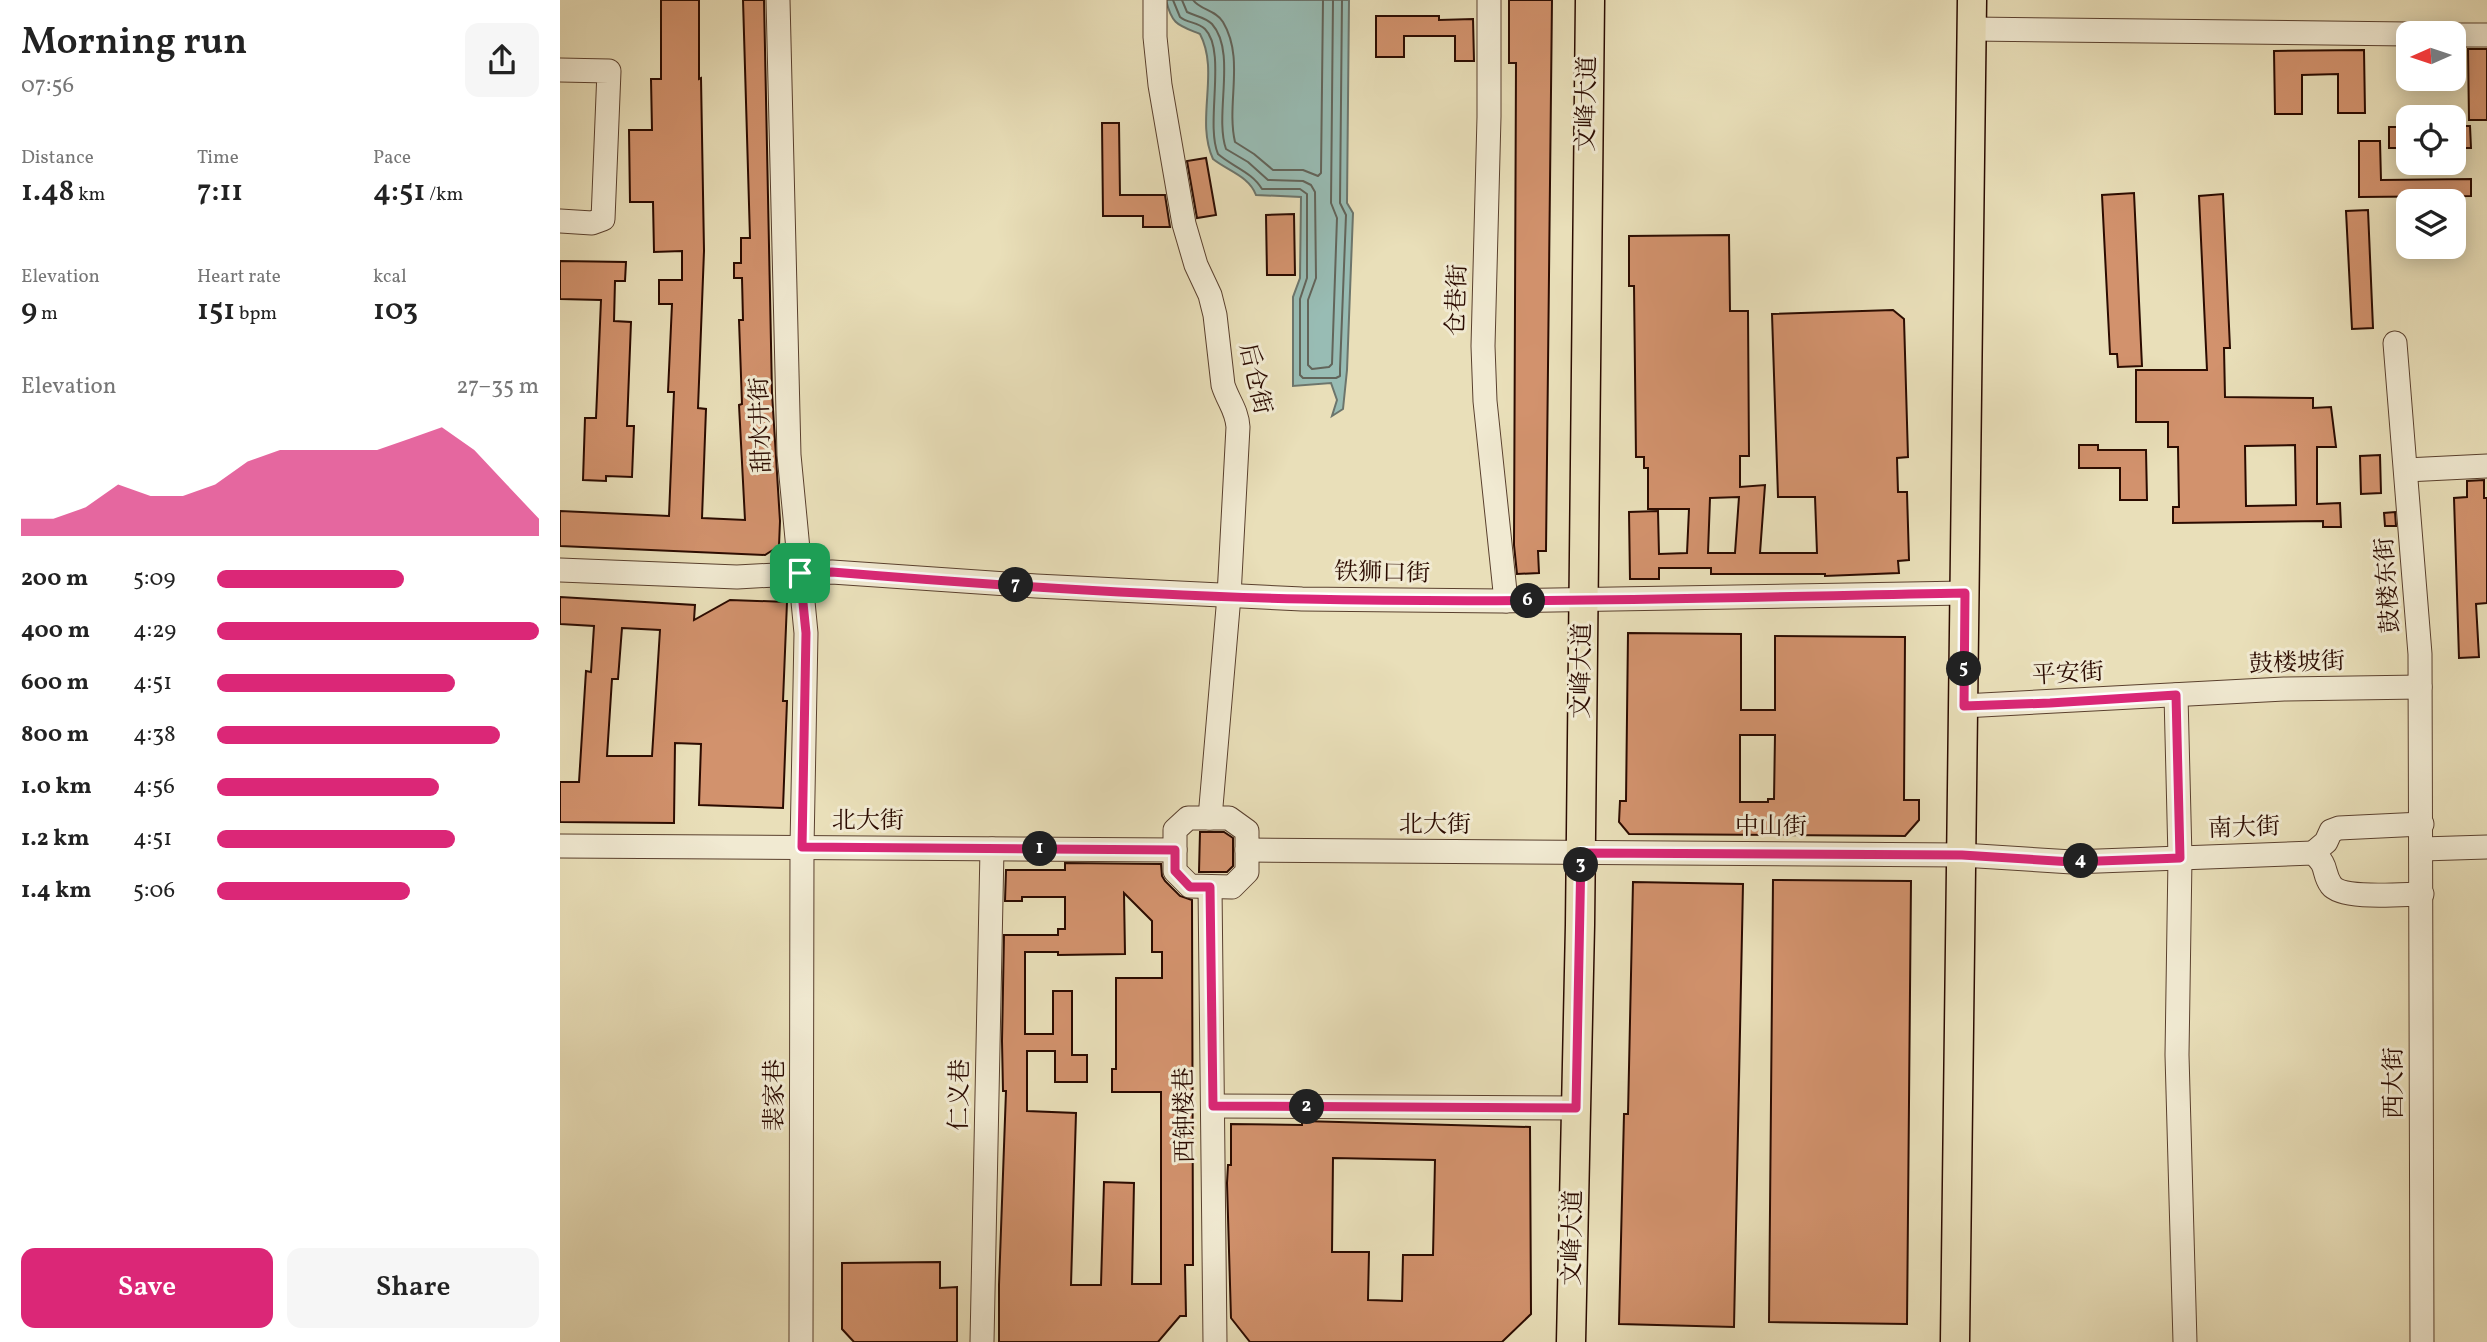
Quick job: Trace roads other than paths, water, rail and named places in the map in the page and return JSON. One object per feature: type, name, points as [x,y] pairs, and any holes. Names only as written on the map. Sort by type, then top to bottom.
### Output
[{"type":"main road","name":"文峰大道","points":[[1571,1342],[1581,853],[1590,0]]},
{"type":"main road","points":[[1955,1342],[1972,0]]},
{"type":"street","name":"甜水井街","points":[[778,0],[789,455],[806,633],[802,847]]},
{"type":"street","name":"后仓街","points":[[1155,0],[1155,37],[1160,85],[1184,224],[1196,265],[1210,295],[1223,385],[1237,414],[1238,427],[1229,596],[1210,818]]},
{"type":"street","name":"仓巷街","points":[[1489,0],[1483,346],[1485,401],[1506,601]]},
{"type":"street","points":[[1972,29],[2396,34]]},
{"type":"street","points":[[2466,35],[2487,35]]},
{"type":"street","points":[[560,70],[609,71],[603,219],[592,223],[560,221]]},
{"type":"street","name":"鼓楼东街","points":[[2395,343],[2420,654],[2422,824]]},
{"type":"street","points":[[2406,470],[2487,466]]},
{"type":"street","name":"铁狮口街","points":[[560,570],[737,577],[832,572],[1036,586],[1302,599],[1506,601],[1965,593]]},
{"type":"street","name":"鼓楼坡街","points":[[2176,695],[2284,689],[2420,687]]},
{"type":"street","points":[[2176,695],[2180,858],[2177,1055],[2185,1342]]},
{"type":"street","name":"平安街","points":[[1964,706],[2176,695]]},
{"type":"street","points":[[1188,818],[1210,818],[1229,818],[1247,831],[1247,872],[1231,887],[1190,887],[1175,871],[1175,830],[1188,818]]},
{"type":"street","points":[[2313,853],[2326,842],[2331,831],[2339,828],[2422,824]]},
{"type":"street","name":"西大街","points":[[2422,824],[2423,1342]]},
{"type":"street","name":"北大街","points":[[560,846],[1175,850]]},
{"type":"street","name":"裴家巷","points":[[801,1342],[802,847]]},
{"type":"street","points":[[2422,849],[2487,847]]},
{"type":"street","name":"仁义巷","points":[[982,1342],[992,849]]},
{"type":"street","name":"北大街","points":[[1247,850],[1581,853]]},
{"type":"street","name":"中山街","points":[[1581,853],[1962,855]]},
{"type":"street","name":"南大街","points":[[1962,855],[2072,862],[2313,853],[2324,862],[2329,883],[2337,891],[2353,894],[2422,894]]},
{"type":"street","name":"西钟楼巷","points":[[1210,887],[1216,1342]]},
{"type":"street","points":[[1213,1106],[1576,1108]]},
{"type":"water","points":[[1166,0],[1349,0],[1347,203],[1353,213],[1347,370],[1343,409],[1332,416],[1337,400],[1331,383],[1293,386],[1293,297],[1300,278],[1301,197],[1256,195],[1243,178],[1213,159],[1206,128],[1206,49],[1200,34],[1177,23]]}]
